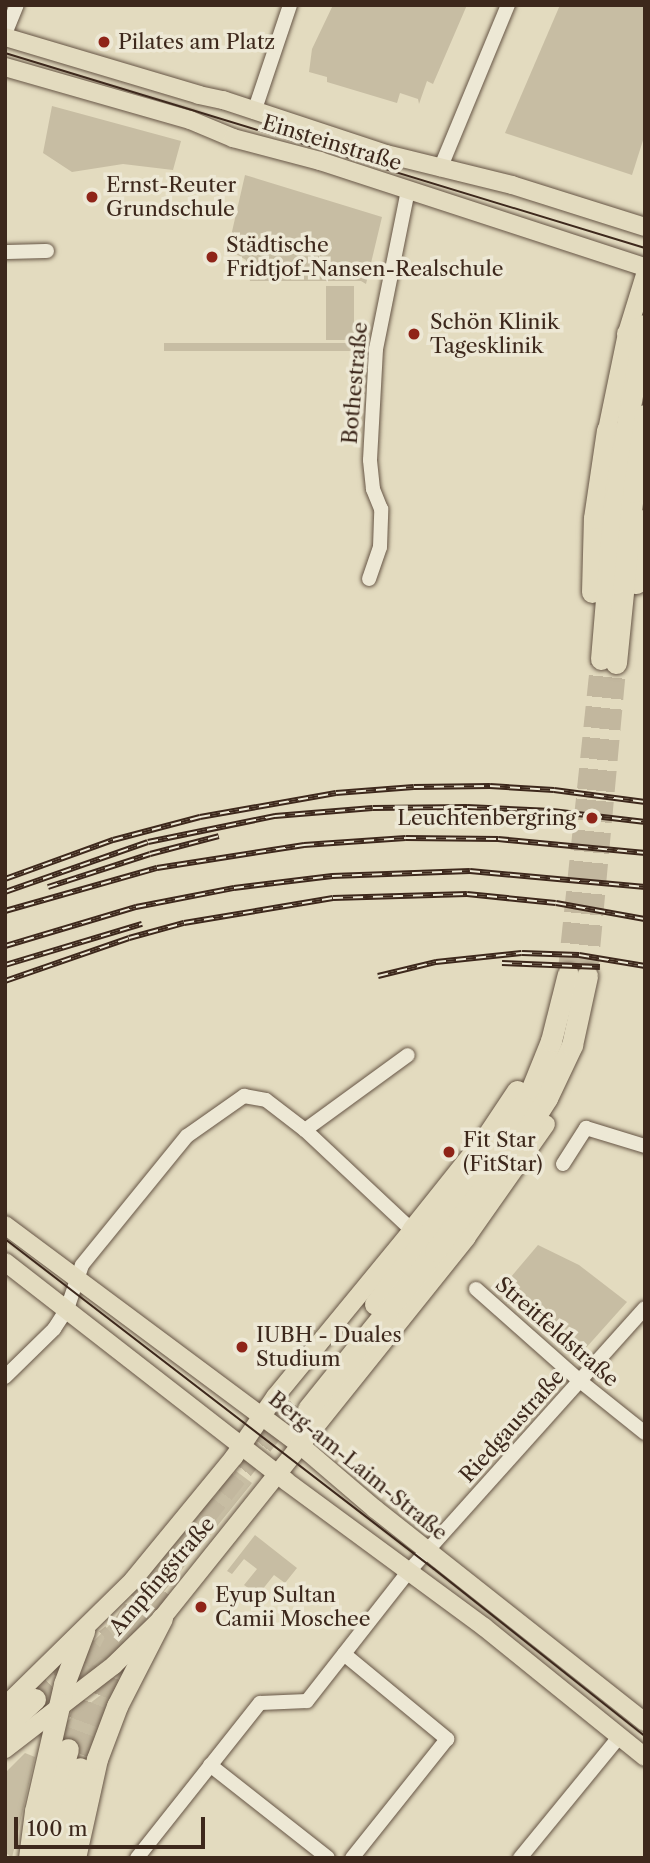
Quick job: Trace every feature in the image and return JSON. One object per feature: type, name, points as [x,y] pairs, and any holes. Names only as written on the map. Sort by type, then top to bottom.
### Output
[{"type":"highway","points":[[609,654],[615,492],[638,335]]},
{"type":"highway","points":[[609,654],[645,415]]},
{"type":"highway","points":[[607,430],[593,530],[592,606],[609,654]]},
{"type":"highway","points":[[609,654],[633,610],[645,520]]},
{"type":"highway","points":[[357,1338],[510,1129],[532,1088],[577,975],[570,1068],[564,1089],[546,1124]]},
{"type":"highway","points":[[302,1405],[522,1137],[547,1098],[572,1045]]},
{"type":"highway","points":[[412,1230],[542,1059]]},
{"type":"highway","points":[[75,1858],[97,1759],[117,1706],[162,1618]]},
{"type":"highway","points":[[29,1858],[35,1811],[60,1705],[71,1662],[84,1631]]},
{"type":"highway","points":[[5,1727],[35,1699]]},
{"type":"highway","points":[[42,1858],[52,1805],[76,1752],[60,1858]]},
{"type":"main road","name":"Einsteinstraße","points":[[5,35],[440,169],[512,185],[645,227]]},
{"type":"main road","name":"Einsteinstraße","points":[[5,66],[148,107],[233,138],[320,161],[645,267]]},
{"type":"main road","points":[[607,430],[638,335],[645,275]]},
{"type":"main road","points":[[277,1474],[466,1238],[546,1124]]},
{"type":"main road","name":"Berg-am-Laim-Straße","points":[[5,1225],[300,1445],[428,1551],[645,1722]]},
{"type":"main road","points":[[242,1445],[261,1417],[412,1230]]},
{"type":"main road","points":[[5,1262],[277,1474],[555,1683],[645,1756]]},
{"type":"main road","name":"Ampfingstraße","points":[[5,1706],[133,1580],[242,1445]]},
{"type":"main road","name":"Ampfingstraße","points":[[5,1749],[114,1665],[162,1618],[277,1474]]},
{"type":"street","points":[[5,35],[17,5]]},
{"type":"street","points":[[254,112],[289,5]]},
{"type":"street","points":[[440,169],[508,5]]},
{"type":"street","name":"Bothestraße","points":[[369,579],[375,565],[381,534],[382,509],[373,489],[370,460],[376,349],[408,190]]},
{"type":"street","points":[[5,252],[47,251]]},
{"type":"street","points":[[305,1130],[408,1055]]},
{"type":"street","points":[[5,1377],[54,1329],[67,1309],[75,1278],[130,1203],[187,1136],[244,1096],[266,1100],[305,1130],[412,1230]]},
{"type":"street","points":[[563,1164],[586,1128],[645,1146]]},
{"type":"street","name":"Streitfeldstraße","points":[[476,1289],[580,1381],[645,1433]]},
{"type":"street","name":"Riedgaustraße","points":[[137,1858],[261,1703],[307,1701],[409,1571],[645,1308]]},
{"type":"street","points":[[344,1654],[447,1739],[352,1858]]},
{"type":"street","points":[[520,1858],[619,1737]]},
{"type":"street","points":[[210,1765],[328,1858]]},
{"type":"shaded area","points":[[333,5],[467,5],[433,84],[427,81],[419,104],[418,99],[400,93],[397,103],[327,82],[327,77],[309,72],[312,49]]},
{"type":"shaded area","points":[[560,5],[645,5],[645,134],[632,175],[505,133]]},
{"type":"shaded area","points":[[52,106],[181,141],[173,170],[123,164],[72,172],[43,153]]},
{"type":"shaded area","points":[[245,175],[382,217],[366,284],[361,281],[250,281],[246,260],[228,249]]},
{"type":"shaded area","points":[[326,286],[354,286],[354,340],[326,340]]},
{"type":"shaded area","points":[[164,343],[355,343],[355,351],[164,351]]},
{"type":"shaded area","points":[[538,1245],[579,1265],[627,1302],[576,1359],[499,1291]]},
{"type":"shaded area","points":[[236,1471],[252,1483],[154,1604],[145,1623],[114,1653],[77,1681],[88,1647],[137,1597],[145,1579]]},
{"type":"shaded area","points":[[255,1535],[297,1568],[285,1583],[274,1575],[258,1595],[244,1585],[257,1569],[244,1559],[232,1574],[227,1571]]},
{"type":"shaded area","points":[[125,1676],[92,1751],[61,1740],[66,1722]]},
{"type":"shaded area","points":[[25,1753],[35,1757],[12,1858],[5,1852],[5,1773]]},
{"type":"tunnel","points":[[568,974],[601,659]]},
{"type":"tunnel","points":[[587,976],[616,663]]},
{"type":"tunnel","points":[[68,1749],[92,1687],[122,1626],[146,1590],[297,1401]]},
{"type":"tunnel","points":[[84,1755],[120,1663],[135,1634],[166,1588]]},
{"type":"tunnel","points":[[35,1699],[112,1634]]},
{"type":"tram line","points":[[5,53],[645,248]]},
{"type":"tram line","points":[[5,1239],[434,1569],[645,1736]]},
{"type":"railway","points":[[5,879],[113,840],[200,817],[336,793],[414,787],[490,786],[554,790],[645,802]]},
{"type":"railway","points":[[5,892],[148,842],[275,816],[373,808],[467,807],[552,811],[645,822]]},
{"type":"railway","points":[[48,887],[150,854],[219,836]]},
{"type":"railway","points":[[5,911],[157,868],[304,845],[406,838],[498,839],[645,853]]},
{"type":"railway","points":[[5,946],[136,907],[234,888],[332,876],[470,871],[645,887]]},
{"type":"railway","points":[[5,981],[129,938],[184,923],[333,898],[467,894],[556,903],[645,919]]},
{"type":"railway","points":[[5,965],[142,924]]},
{"type":"railway","points":[[378,976],[436,962],[522,953],[579,955],[645,966]]},
{"type":"railway","points":[[502,963],[600,967]]},
{"type":"place","name":"Pilates am Platz","points":[[104,42]]},
{"type":"place","name":"Ernst-Reuter Grundschule","points":[[92,197]]},
{"type":"place","name":"Städtische Fridtjof-Nansen-Realschule","points":[[212,257]]},
{"type":"place","name":"Schön Klinik Tagesklinik","points":[[414,334]]},
{"type":"place","name":"Leuchtenbergring","points":[[592,818]]},
{"type":"place","name":"Fit Star (FitStar)","points":[[449,1152]]},
{"type":"place","name":"IUBH - Duales Studium","points":[[242,1347]]},
{"type":"place","name":"Eyup Sultan Camii Moschee","points":[[201,1607]]}]
